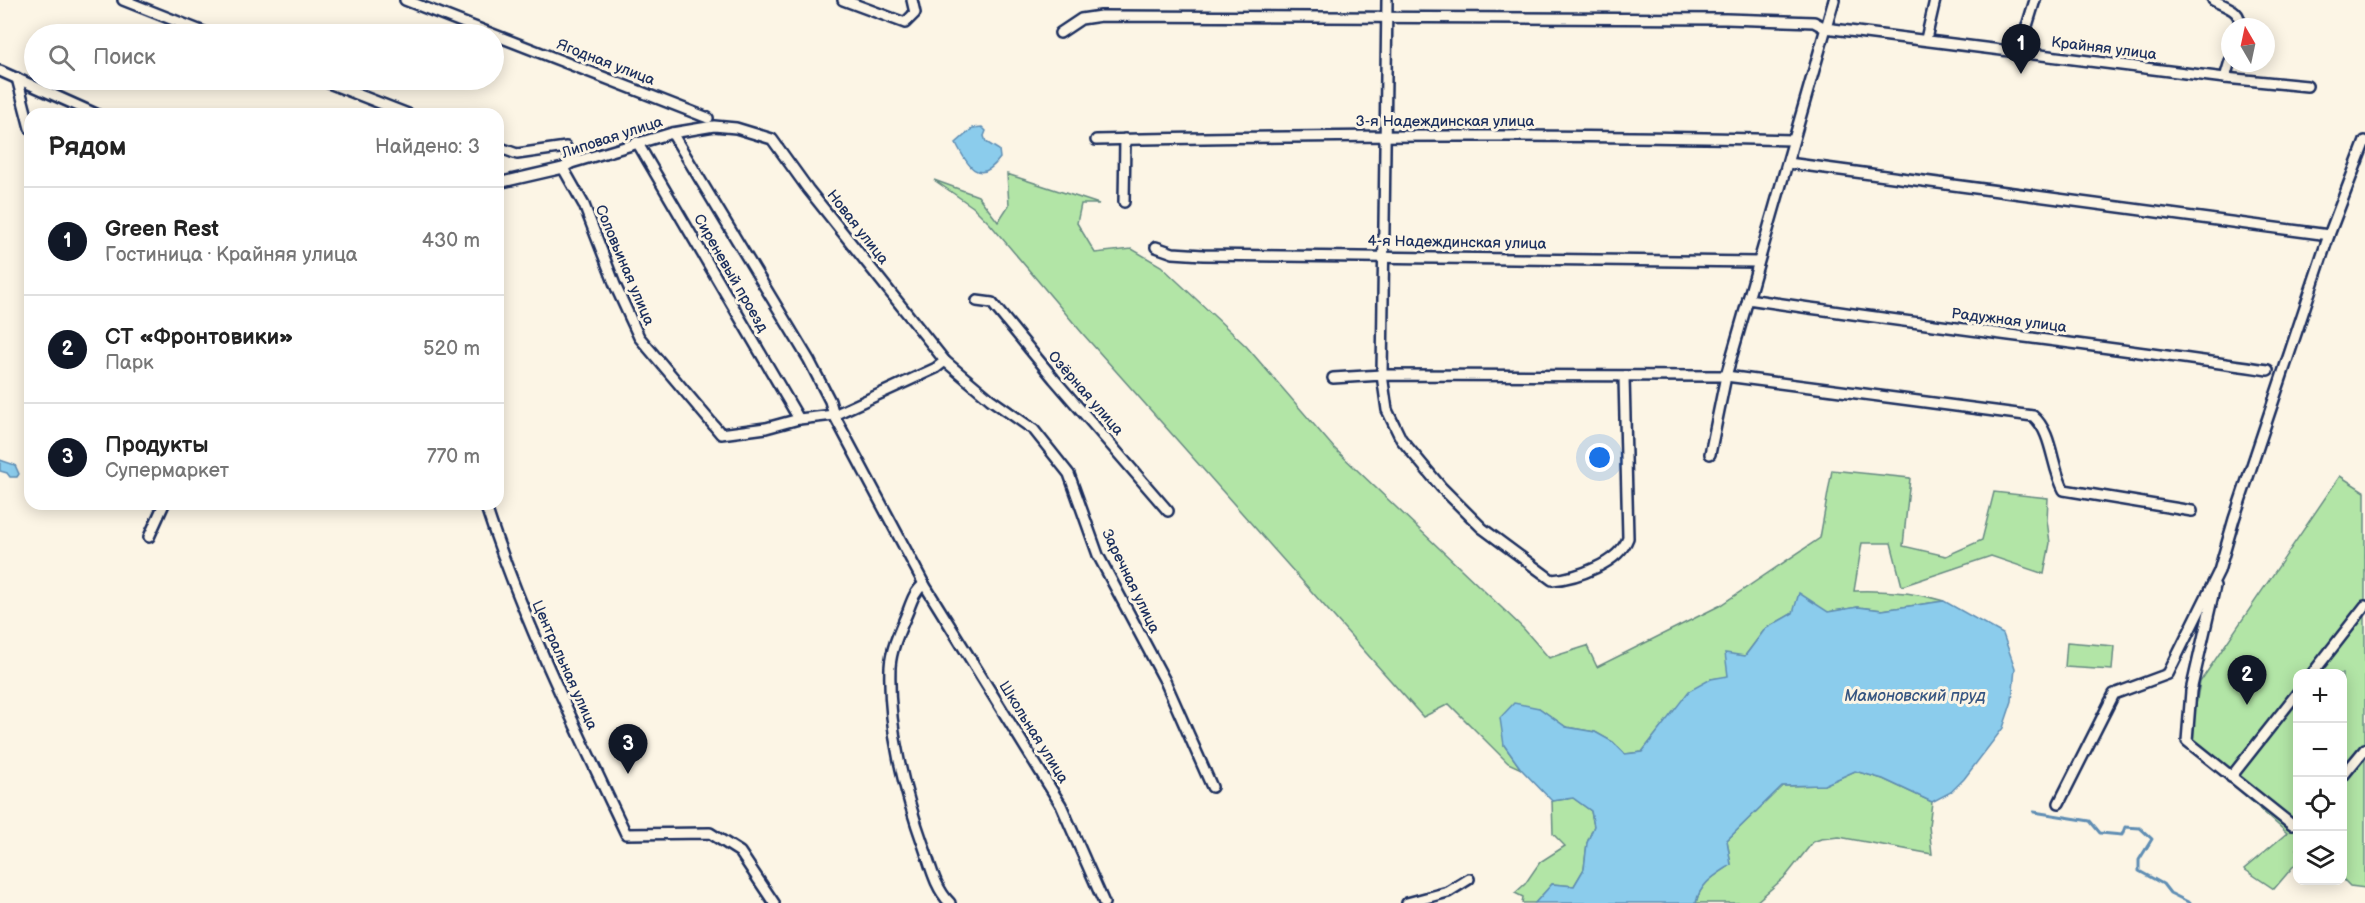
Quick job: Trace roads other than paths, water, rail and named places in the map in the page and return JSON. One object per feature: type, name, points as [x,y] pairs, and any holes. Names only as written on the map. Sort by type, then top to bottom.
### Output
[{"type":"street","points":[[123,0],[184,24]]},
{"type":"street","name":"Ягодная улица","points":[[405,0],[467,24]]},
{"type":"street","points":[[843,0],[904,23],[915,13],[912,0]]},
{"type":"street","points":[[1387,0],[1382,375],[1387,410],[1401,439],[1441,487],[1482,528],[1552,580],[1568,579],[1616,557],[1624,549],[1628,538],[1624,377]]},
{"type":"street","points":[[1710,454],[1726,376],[1834,0]]},
{"type":"street","points":[[1926,39],[1935,0]]},
{"type":"street","points":[[2019,52],[2035,0]]},
{"type":"street","points":[[2213,0],[2237,12],[2239,18]]},
{"type":"street","name":"Крайняя улица","points":[[1060,33],[1081,19],[1101,16],[1726,19],[1814,22],[1826,27],[2225,78],[2307,86]]},
{"type":"street","name":"Ягодная улица","points":[[504,39],[708,118]]},
{"type":"street","points":[[0,71],[24,81]]},
{"type":"street","points":[[2225,78],[2227,72]]},
{"type":"street","points":[[17,78],[25,108]]},
{"type":"street","points":[[43,90],[83,108]]},
{"type":"street","points":[[347,90],[393,108]]},
{"type":"street","name":"Липовая улица","points":[[504,182],[567,166],[637,142],[672,133],[714,126],[736,128]]},
{"type":"street","name":"Новая улица","points":[[736,128],[772,139],[808,189],[945,361]]},
{"type":"street","name":"Школьная улица","points":[[672,133],[809,360],[830,401],[834,416],[924,584],[1061,805],[1104,903]]},
{"type":"street","name":"3-я Надеждинская улица","points":[[1096,140],[1386,136],[1678,137],[1793,140]]},
{"type":"street","points":[[1124,202],[1125,140]]},
{"type":"street","points":[[2293,825],[2187,741],[2191,691],[2219,571],[2234,519],[2329,235],[2365,141]]},
{"type":"street","name":"Сиреневый проезд","points":[[637,142],[799,418]]},
{"type":"street","points":[[504,149],[517,154],[566,147],[567,166]]},
{"type":"street","points":[[1788,163],[2329,235]]},
{"type":"street","name":"Соловьиная улица","points":[[567,166],[615,285],[639,337],[721,434],[766,428],[799,418],[834,416],[926,373],[945,361]]},
{"type":"street","name":"4-я Надеждинская улица","points":[[1156,246],[1173,253],[1203,255],[1758,262]]},
{"type":"street","name":"Радужная улица","points":[[1748,299],[1915,324],[2084,344],[2268,370]]},
{"type":"street","name":"Озёрная улица","points":[[977,301],[992,303],[1168,512]]},
{"type":"street","name":"Заречная улица","points":[[945,361],[990,399],[1034,430],[1069,474],[1098,555],[1165,681],[1212,787]]},
{"type":"street","points":[[1333,378],[1382,375],[1726,376],[2033,416],[2042,424],[2058,479],[2064,490],[2192,511]]},
{"type":"street","points":[[149,537],[161,510]]},
{"type":"street","name":"Центральная улица","points":[[487,510],[531,627],[571,719],[626,834],[710,833],[740,852],[774,903]]},
{"type":"street","points":[[2060,803],[2114,694],[2168,674],[2219,571]]},
{"type":"street","points":[[924,584],[917,589],[899,633],[890,664],[891,706],[907,797],[936,880],[944,897],[950,903]]},
{"type":"street","points":[[2316,669],[2365,606]]},
{"type":"street","points":[[2231,777],[2293,698]]},
{"type":"street","points":[[2347,772],[2365,749]]},
{"type":"street","points":[[1407,903],[1448,892],[1469,879]]},
{"type":"water","points":[[982,127],[986,131],[984,136],[986,142],[999,150],[1000,158],[993,167],[980,172],[969,165],[956,143],[973,128]]},
{"type":"water","points":[[0,460],[15,465],[19,474],[17,477],[10,477],[7,473],[0,471]]},
{"type":"water","name":"Мамоновский пруд","points":[[1799,593],[1828,612],[1858,607],[1882,610],[1944,601],[2003,634],[2015,668],[2012,701],[2003,728],[1964,779],[1951,792],[1932,802],[1883,779],[1855,771],[1824,785],[1782,786],[1727,840],[1731,865],[1705,885],[1696,903],[1535,903],[1552,884],[1574,886],[1584,869],[1587,843],[1594,826],[1591,811],[1573,798],[1552,801],[1521,769],[1504,745],[1500,718],[1514,703],[1539,708],[1566,727],[1595,732],[1613,742],[1625,754],[1642,752],[1689,691],[1711,679],[1728,676],[1725,653],[1745,656],[1765,629],[1793,613]]},
{"type":"waterway","points":[[2034,812],[2090,821],[2100,833],[2122,835],[2125,827],[2140,828],[2152,839],[2139,860],[2139,871],[2163,884],[2170,893],[2190,903]]},
{"type":"place","name":"Green Rest","points":[[2021,74]]},
{"type":"place","name":"СТ «Фронтовики»","points":[[2247,705]]},
{"type":"place","name":"Продукты","points":[[628,774]]}]
